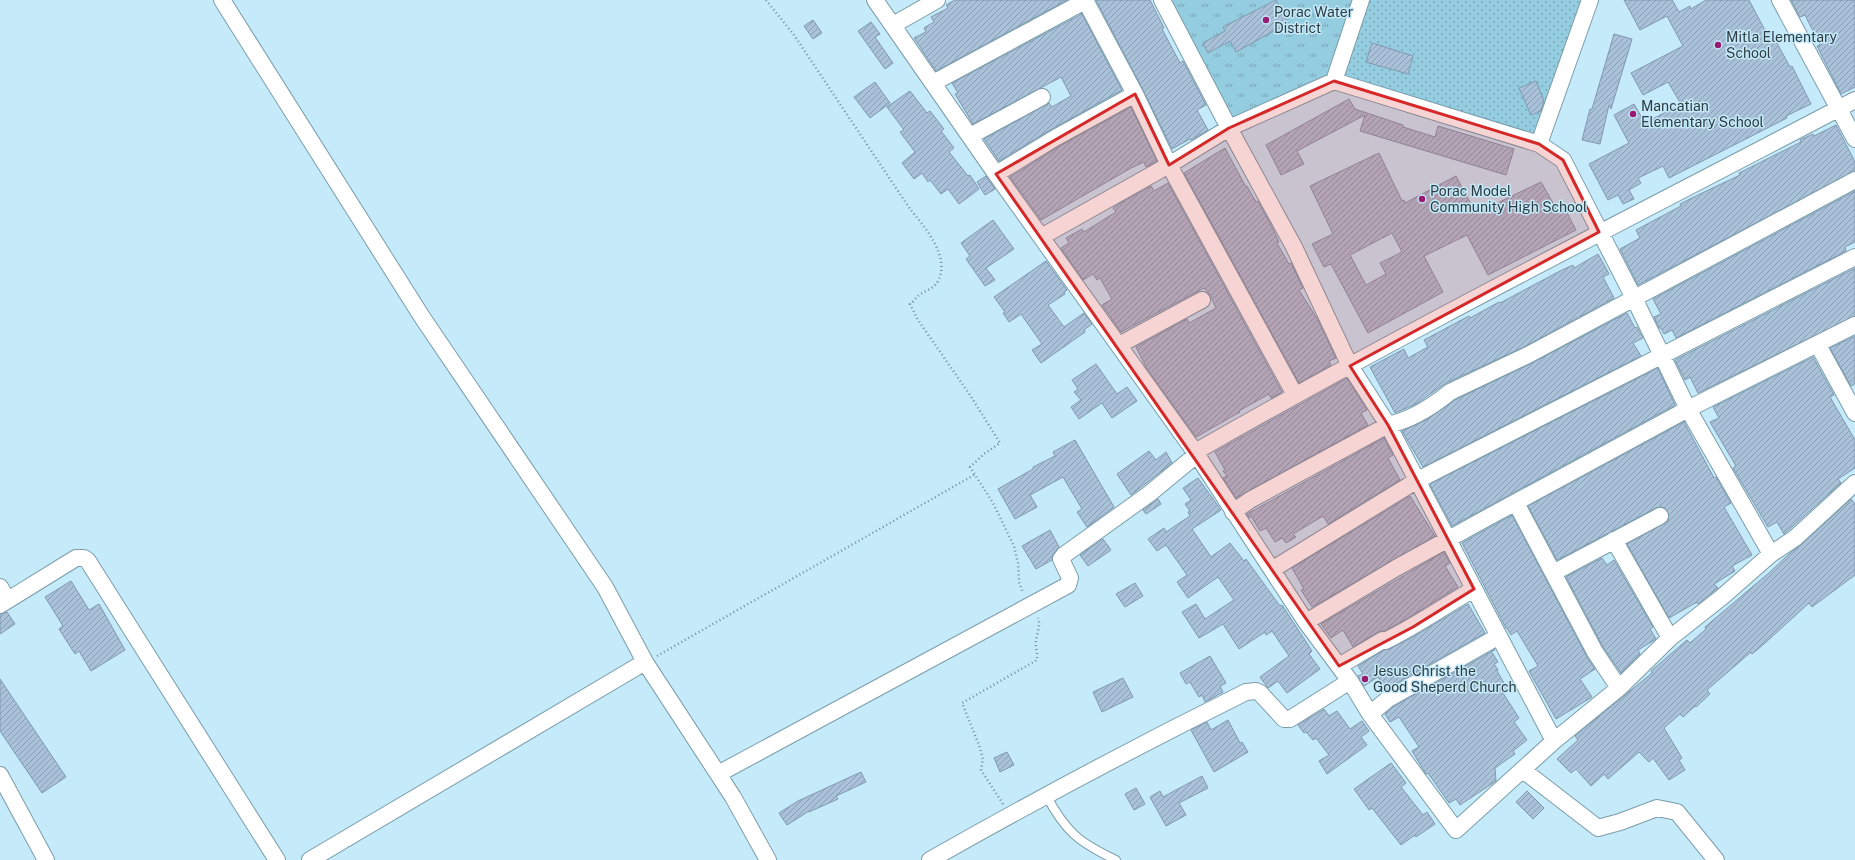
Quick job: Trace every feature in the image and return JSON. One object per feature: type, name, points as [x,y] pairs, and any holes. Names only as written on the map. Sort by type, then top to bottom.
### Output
[{"type":"street","points":[[222,0],[422,317],[605,587],[645,662],[733,797],[768,860]]},
{"type":"street","points":[[875,0],[996,174],[1195,454],[1273,569],[1306,622],[1350,681],[1370,714],[1456,830],[1554,741],[1619,688],[1670,638],[1722,597],[1771,554],[1795,538],[1855,483]]},
{"type":"street","points":[[893,25],[936,0]]},
{"type":"street","points":[[933,83],[1085,0],[1135,94],[1169,165],[1294,395]]},
{"type":"street","points":[[1162,0],[1229,128],[1294,247],[1350,366],[1388,425],[1416,481],[1554,741]]},
{"type":"street","points":[[1334,81],[1361,0]]},
{"type":"street","points":[[1538,144],[1590,0]]},
{"type":"street","points":[[1780,0],[1855,139]]},
{"type":"street","points":[[1041,237],[1169,165],[1229,128],[1334,81],[1538,144],[1563,160],[1634,298],[1688,409],[1771,554]]},
{"type":"street","points":[[996,174],[1135,94]]},
{"type":"street","points":[[970,136],[1042,97]]},
{"type":"street","points":[[718,774],[1068,585],[1070,578],[1062,563],[1064,555],[1149,494],[1195,454],[1294,395],[1599,232],[1855,100]]},
{"type":"street","points":[[1233,512],[1257,496],[1388,425],[1400,422],[1440,401],[1450,392],[1528,355],[1855,180]]},
{"type":"street","points":[[1273,569],[1416,481],[1855,257]]},
{"type":"street","points":[[1119,345],[1202,300]]},
{"type":"street","points":[[1306,622],[1447,539],[1688,409],[1818,345],[1855,325]]},
{"type":"street","points":[[1818,345],[1855,413]]},
{"type":"street","points":[[1516,503],[1595,652],[1619,688]]},
{"type":"street","points":[[1553,573],[1660,516]]},
{"type":"street","points":[[1614,540],[1670,638]]},
{"type":"street","points":[[2,597],[76,558],[84,558],[88,561],[276,860]]},
{"type":"street","points":[[1339,666],[1383,640],[1384,641],[1413,627],[1428,615],[1474,589]]},
{"type":"street","points":[[1370,714],[1388,699],[1499,636]]},
{"type":"street","points":[[310,860],[645,662]]},
{"type":"street","points":[[930,860],[1009,815],[1160,734],[1246,692],[1256,691],[1260,693],[1284,718],[1290,719],[1350,681]]},
{"type":"street","points":[[1523,770],[1598,828],[1620,822],[1657,808],[1677,812],[1716,860]]},
{"type":"street","points":[[0,775],[46,860]]},
{"type":"lane","points":[[1046,795],[1056,815],[1077,839],[1116,860]]},
{"type":"path","points":[[766,0],[794,35],[910,209],[930,234],[938,251],[942,268],[938,281],[930,290],[919,295],[910,304],[918,320],[970,395],[1000,443],[984,454],[970,467],[993,503],[1014,546],[1018,563],[1019,582],[1027,599]]},
{"type":"path","points":[[645,662],[974,474]]},
{"type":"path","points":[[1009,815],[981,770],[983,759],[962,703],[1037,660],[1038,654],[1036,643],[1040,621],[1037,615]]},
{"type":"highlighted area","points":[[1334,81],[1539,144],[1563,160],[1599,232],[1350,366],[1388,425],[1474,589],[1413,627],[1339,666],[996,174],[1135,94],[1169,165],[1229,128]]},
{"type":"green space","points":[[1162,0],[1361,0],[1334,81],[1229,128]]},
{"type":"green space","points":[[1361,0],[1590,0],[1539,144],[1334,81]]},
{"type":"building","points":[[955,0],[1067,0],[936,71],[914,38],[926,32],[924,28],[934,22],[931,17],[948,8],[946,5]]},
{"type":"building","points":[[1096,0],[1150,0],[1164,28],[1162,29],[1180,63],[1183,61],[1206,105],[1197,110],[1208,130],[1172,149]]},
{"type":"building","points":[[1276,0],[1288,23],[1236,52],[1230,41],[1208,53],[1203,43],[1225,31],[1223,27]]},
{"type":"building","name":"Mitla Elementary School","points":[[1624,0],[1672,0],[1679,12],[1690,6],[1691,9],[1706,0],[1749,0],[1767,34],[1771,32],[1790,67],[1792,66],[1811,104],[1786,116],[1787,118],[1669,178],[1663,166],[1638,178],[1641,183],[1629,190],[1634,199],[1623,204],[1618,195],[1608,200],[1589,164],[1629,143],[1614,115],[1634,104],[1645,123],[1681,104],[1668,82],[1643,95],[1631,73],[1683,46],[1667,16],[1640,30]]},
{"type":"building","points":[[1791,0],[1855,0],[1855,87],[1841,94],[1817,46],[1820,45],[1805,15],[1800,17]]},
{"type":"building","points":[[1082,14],[1122,90],[1050,130],[999,161],[984,139],[1049,103],[1052,107],[1071,96],[1061,77],[973,124],[955,94],[958,93],[952,83]]},
{"type":"building","points":[[813,20],[822,33],[813,39],[804,26]]},
{"type":"building","points":[[871,22],[880,34],[875,37],[893,63],[885,69],[858,31]]},
{"type":"building","points":[[1614,34],[1632,39],[1611,109],[1609,105],[1600,144],[1582,140],[1590,109],[1592,109]]},
{"type":"building","points":[[1372,43],[1413,56],[1408,74],[1366,62]]},
{"type":"building","points":[[1536,81],[1544,101],[1541,111],[1531,115],[1519,88]]},
{"type":"building","points":[[875,82],[890,103],[870,118],[854,97]]},
{"type":"building","points":[[910,91],[927,113],[930,111],[944,129],[941,131],[954,148],[949,152],[968,176],[970,175],[979,189],[959,204],[948,189],[941,194],[930,180],[928,182],[922,173],[914,179],[902,163],[915,152],[900,132],[904,130],[887,107]]},
{"type":"building","points":[[1349,99],[1355,109],[1435,137],[1438,126],[1514,149],[1506,175],[1360,131],[1365,115],[1297,151],[1304,164],[1281,175],[1266,145]]},
{"type":"building","points":[[1131,107],[1157,161],[1146,167],[1144,162],[1131,168],[1041,220],[1010,177],[1060,146]]},
{"type":"building","points":[[1836,125],[1855,162],[1855,171],[1638,285],[1620,249],[1640,238],[1636,230],[1681,206],[1680,204],[1740,175],[1739,173],[1801,142],[1800,140],[1813,134],[1814,136]]},
{"type":"building","points":[[1225,148],[1246,187],[1247,186],[1256,202],[1258,201],[1271,225],[1279,242],[1277,243],[1289,264],[1291,263],[1303,288],[1299,290],[1318,320],[1336,358],[1329,361],[1331,365],[1299,383],[1184,173]]},
{"type":"building","points":[[1379,153],[1402,201],[1404,200],[1405,203],[1456,176],[1475,212],[1482,208],[1483,210],[1541,182],[1557,210],[1564,207],[1576,230],[1488,275],[1467,235],[1424,256],[1443,292],[1368,333],[1331,264],[1324,267],[1312,244],[1333,234],[1310,186]],"holes":[[[1392,233],[1402,252],[1380,263],[1386,274],[1366,285],[1350,255]]]},
{"type":"building","points":[[986,176],[995,189],[985,195],[977,182]]},
{"type":"building","points":[[1168,183],[1282,392],[1271,398],[1269,394],[1196,437],[1147,369],[1136,347],[1187,319],[1189,323],[1216,308],[1210,295],[1204,288],[1121,332],[1102,305],[1112,299],[1100,278],[1097,280],[1093,274],[1083,280],[1061,248],[1069,243],[1066,238],[1082,229],[1084,232],[1116,212],[1113,208],[1119,204],[1151,186],[1154,191]]},
{"type":"building","points":[[1855,191],[1855,242],[1845,247],[1846,251],[1676,338],[1672,330],[1664,334],[1661,328],[1659,328],[1654,317],[1661,314],[1653,299]]},
{"type":"building","points":[[993,220],[1014,249],[986,268],[995,280],[985,286],[966,259],[970,256],[961,243]]},
{"type":"building","points":[[1598,254],[1609,274],[1603,277],[1614,298],[1524,347],[1446,383],[1416,404],[1395,413],[1370,367],[1404,349],[1408,358],[1428,347],[1424,340],[1469,316],[1470,318],[1499,302],[1500,303],[1560,271],[1573,265],[1574,268]]},
{"type":"building","points":[[1046,261],[1067,290],[1064,292],[1065,294],[1048,305],[1064,327],[1084,313],[1092,324],[1084,330],[1085,332],[1041,363],[1032,350],[1042,344],[1021,314],[1009,322],[1003,313],[1005,312],[994,297]]},
{"type":"building","points":[[1855,268],[1855,316],[1698,393],[1690,377],[1685,380],[1675,360]]},
{"type":"building","points":[[1627,313],[1635,328],[1637,327],[1643,338],[1633,343],[1641,356],[1423,467],[1402,431],[1426,420],[1455,400],[1532,363]]},
{"type":"building","points":[[1855,336],[1855,384],[1851,386],[1830,348]]},
{"type":"building","points":[[1813,357],[1834,395],[1830,397],[1855,440],[1855,468],[1838,479],[1841,483],[1784,534],[1777,522],[1768,527],[1733,468],[1736,466],[1710,422],[1719,418],[1713,407]]},
{"type":"building","points":[[1096,364],[1117,394],[1127,387],[1137,401],[1112,418],[1102,403],[1079,419],[1071,407],[1081,400],[1074,392],[1078,389],[1072,380]]},
{"type":"building","points":[[1658,368],[1675,405],[1452,526],[1430,485],[1432,483]]},
{"type":"building","points":[[1347,378],[1367,410],[1361,413],[1368,425],[1236,498],[1223,478],[1227,476],[1223,471],[1225,470],[1215,452]]},
{"type":"building","points":[[1684,422],[1714,478],[1716,477],[1731,503],[1724,507],[1752,555],[1732,566],[1735,571],[1714,584],[1718,588],[1698,604],[1697,602],[1669,618],[1627,544],[1668,521],[1669,516],[1665,508],[1656,508],[1557,560],[1528,506]]},
{"type":"building","points":[[1384,438],[1393,455],[1388,458],[1400,480],[1328,524],[1323,516],[1293,534],[1296,537],[1286,543],[1282,538],[1275,542],[1266,528],[1260,531],[1251,516],[1249,518],[1247,514]]},
{"type":"building","points":[[1075,440],[1114,507],[1087,527],[1077,512],[1082,509],[1063,477],[1030,495],[1037,507],[1015,519],[998,489],[1033,469],[1033,467],[1055,456],[1053,452]]},
{"type":"building","points":[[1149,451],[1156,460],[1166,452],[1172,463],[1131,495],[1117,474]]},
{"type":"building","points":[[1198,478],[1221,510],[1192,529],[1211,557],[1230,543],[1244,561],[1246,559],[1280,606],[1282,605],[1312,651],[1309,654],[1320,669],[1287,693],[1278,681],[1268,688],[1260,677],[1289,656],[1272,631],[1266,635],[1265,632],[1239,649],[1223,624],[1199,638],[1182,612],[1196,604],[1205,619],[1234,600],[1218,577],[1188,598],[1177,582],[1187,575],[1166,545],[1157,551],[1148,539],[1164,528],[1166,532],[1190,516],[1188,512],[1190,511],[1185,504],[1191,500],[1183,488]]},
{"type":"building","points":[[1410,496],[1435,536],[1312,607],[1301,590],[1304,589],[1292,568]]},
{"type":"building","points":[[1158,499],[1161,504],[1146,514],[1143,510]]},
{"type":"building","points":[[1851,499],[1855,504],[1855,575],[1812,607],[1809,603],[1764,644],[1752,654],[1751,652],[1707,690],[1710,694],[1696,707],[1695,706],[1683,717],[1680,714],[1664,728],[1682,758],[1679,760],[1685,770],[1669,780],[1653,758],[1649,762],[1639,752],[1608,779],[1604,774],[1591,786],[1576,769],[1571,773],[1557,759],[1578,740],[1575,736],[1652,673],[1651,671],[1687,640],[1690,643],[1706,629],[1705,627],[1801,545]]},
{"type":"building","points":[[1512,515],[1587,657],[1595,669],[1580,679],[1592,697],[1556,719],[1529,671],[1538,666],[1517,631],[1511,635],[1506,628],[1462,543]]},
{"type":"building","points":[[1050,530],[1059,547],[1053,554],[1052,560],[1036,569],[1022,546]]},
{"type":"building","points":[[1103,539],[1111,550],[1088,566],[1080,555]]},
{"type":"building","points":[[1444,552],[1450,563],[1445,566],[1458,587],[1403,621],[1384,631],[1378,632],[1353,647],[1343,630],[1331,638],[1321,624]]},
{"type":"building","points":[[1602,558],[1607,565],[1614,560],[1653,627],[1650,629],[1656,639],[1638,650],[1640,654],[1621,673],[1603,647],[1566,577]]},
{"type":"building","points":[[71,581],[89,610],[99,604],[125,650],[91,671],[79,651],[75,654],[59,629],[63,626],[45,597]]},
{"type":"building","points":[[1135,583],[1143,596],[1125,607],[1116,594]]},
{"type":"building","points":[[1468,604],[1485,633],[1386,689],[1378,677],[1364,686],[1358,676],[1363,674],[1358,666],[1384,650],[1413,637]]},
{"type":"building","points":[[7,612],[15,624],[0,634],[0,614]]},
{"type":"building","points":[[1491,652],[1498,662],[1494,664],[1508,690],[1503,693],[1519,718],[1514,722],[1527,740],[1513,751],[1515,754],[1495,768],[1496,781],[1460,805],[1456,799],[1449,803],[1428,773],[1426,774],[1412,751],[1419,747],[1399,717],[1390,722],[1385,714],[1393,707]]},
{"type":"building","points":[[1210,656],[1226,683],[1220,686],[1223,692],[1205,702],[1202,695],[1199,697],[1190,682],[1186,684],[1180,673]]},
{"type":"building","points":[[1123,678],[1133,697],[1102,712],[1093,692]]},
{"type":"building","points":[[0,679],[66,777],[42,793],[0,731]]},
{"type":"building","points":[[1324,709],[1329,716],[1337,711],[1350,729],[1362,721],[1369,731],[1361,737],[1367,745],[1327,774],[1319,761],[1329,755],[1316,738],[1313,740],[1306,732],[1304,733],[1298,725]]},
{"type":"building","points":[[1228,720],[1240,743],[1242,742],[1248,752],[1214,772],[1191,730],[1207,722],[1211,730]]},
{"type":"building","points":[[1007,752],[1014,765],[1000,772],[994,758]]},
{"type":"building","points":[[1391,763],[1406,783],[1401,787],[1423,815],[1427,812],[1435,824],[1401,845],[1372,808],[1369,810],[1354,789]]},
{"type":"building","points":[[861,772],[866,782],[836,796],[838,799],[809,811],[787,825],[779,813],[798,801]]},
{"type":"building","points":[[1202,776],[1208,788],[1179,803],[1186,815],[1166,826],[1150,797],[1160,791],[1163,797]]},
{"type":"building","points":[[1136,788],[1145,804],[1134,810],[1125,794]]},
{"type":"building","points":[[1527,791],[1544,808],[1533,819],[1516,802]]},
{"type":"place","name":"Porac Water District","points":[[1266,20]]},
{"type":"place","name":"Mitla Elementary School","points":[[1718,45]]},
{"type":"place","name":"Mancatian Elementary School","points":[[1633,114]]},
{"type":"place","name":"Porac Model Community High School","points":[[1422,199]]},
{"type":"place","name":"Jesus Christ the Good Sheperd Church","points":[[1365,679]]}]
